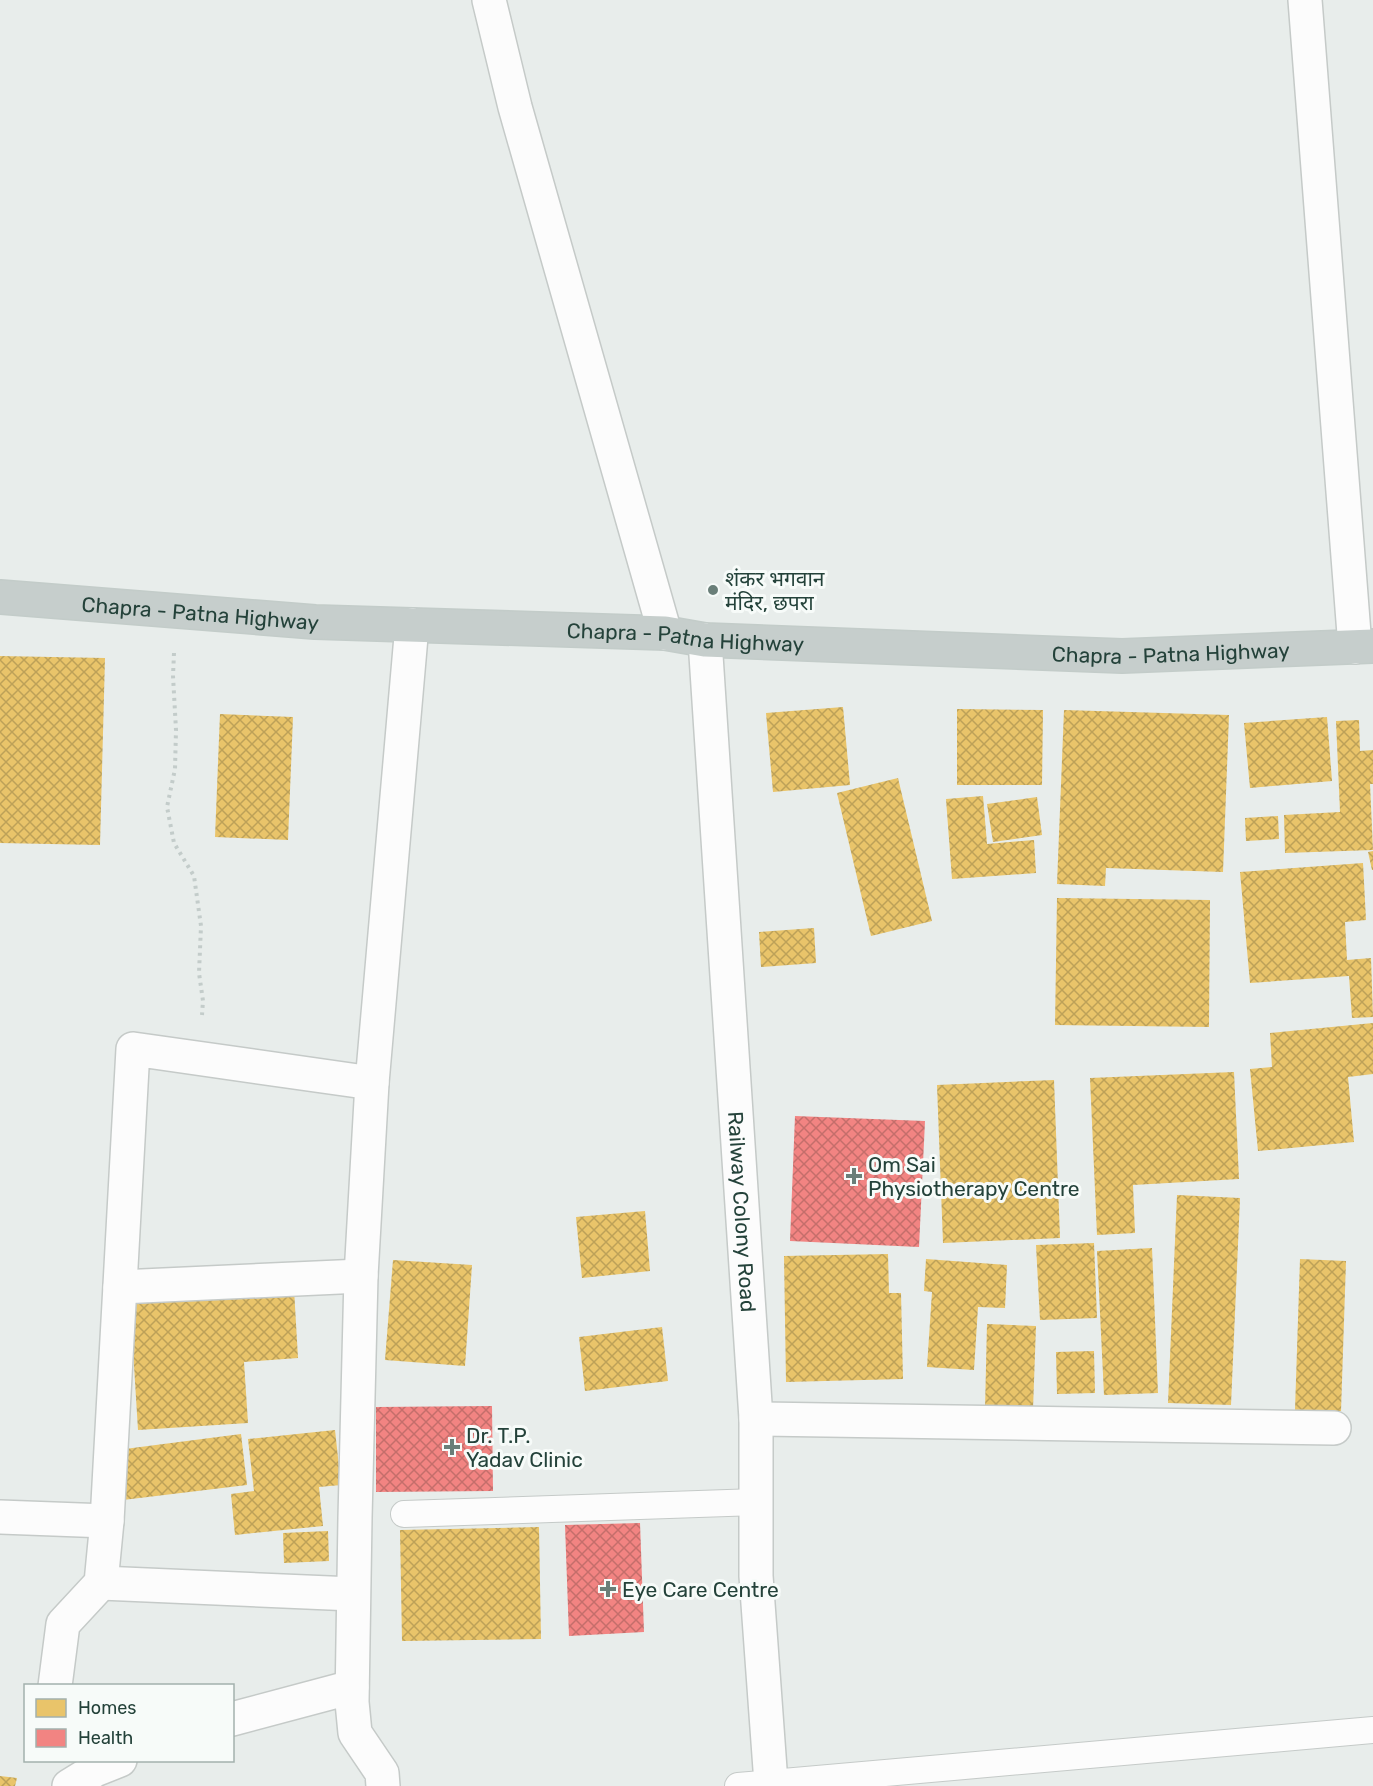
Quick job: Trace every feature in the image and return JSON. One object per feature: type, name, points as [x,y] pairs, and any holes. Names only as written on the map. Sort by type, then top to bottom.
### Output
[{"type":"highway","name":"Chapra - Patna Highway","points":[[0,597],[315,622],[664,633],[705,640],[1122,656],[1364,646]]},
{"type":"street","points":[[489,0],[518,118],[664,633]]},
{"type":"street","points":[[1305,0],[1364,646]]},
{"type":"street","points":[[384,1786],[382,1773],[356,1733],[351,1687],[353,1594],[361,1276],[372,1083],[412,625]]},
{"type":"street","name":"Railway Colony Road","points":[[705,640],[756,1419],[756,1576],[771,1783]]},
{"type":"street","points":[[55,1684],[63,1624],[101,1583],[107,1521],[134,1049],[372,1083]]},
{"type":"street","points":[[120,1287],[361,1276]]},
{"type":"street","points":[[756,1419],[1334,1428]]},
{"type":"street","points":[[0,1517],[107,1521]]},
{"type":"street","points":[[101,1583],[353,1594]]},
{"type":"street","points":[[234,1718],[351,1687]]},
{"type":"street","points":[[55,1786],[58,1762]]},
{"type":"street","points":[[69,1786],[95,1770],[117,1762]]},
{"type":"lane","points":[[404,1514],[757,1502]]},
{"type":"lane","points":[[738,1786],[870,1780],[1373,1730]]},
{"type":"path","points":[[178,611],[173,676],[176,730],[175,770],[167,807],[174,843],[194,876],[201,926],[199,973],[203,1001],[197,1058]]},
{"type":"building: Homes","points":[[0,656],[105,658],[100,845],[0,843]]},
{"type":"building: Homes","points":[[843,707],[850,785],[773,792],[766,713]]},
{"type":"building: Homes","points":[[957,709],[1043,710],[1042,785],[957,785]]},
{"type":"building: Homes","points":[[1064,710],[1229,715],[1223,872],[1106,868],[1105,886],[1057,884]]},
{"type":"building: Homes","points":[[220,714],[293,717],[288,840],[215,837]]},
{"type":"building: Homes","points":[[1327,717],[1332,781],[1250,788],[1244,723]]},
{"type":"building: Homes","points":[[1359,720],[1360,751],[1373,750],[1373,784],[1370,784],[1373,850],[1285,853],[1284,815],[1340,812],[1336,721]]},
{"type":"building: Homes","points":[[898,778],[932,921],[871,936],[837,793]]},
{"type":"building: Homes","points":[[983,796],[987,844],[1034,840],[1036,873],[952,879],[946,799]]},
{"type":"building: Homes","points":[[1037,797],[1042,835],[993,842],[987,804]]},
{"type":"building: Homes","points":[[1278,816],[1279,839],[1246,841],[1245,818]]},
{"type":"building: Homes","points":[[1373,851],[1373,870],[1372,870],[1368,852]]},
{"type":"building: Homes","points":[[1363,863],[1366,920],[1345,922],[1347,960],[1371,958],[1373,1017],[1352,1018],[1349,976],[1250,983],[1240,872]]},
{"type":"building: Homes","points":[[1057,898],[1210,900],[1209,1027],[1055,1025]]},
{"type":"building: Homes","points":[[814,928],[816,963],[761,967],[759,932]]},
{"type":"building: Homes","points":[[1373,1023],[1373,1074],[1348,1077],[1354,1142],[1258,1151],[1250,1069],[1272,1067],[1270,1033]]},
{"type":"building: Homes","points":[[1234,1072],[1239,1179],[1133,1185],[1135,1233],[1097,1235],[1090,1078]]},
{"type":"building: Homes","points":[[1054,1080],[1060,1238],[943,1243],[937,1085]]},
{"type":"building: Homes","points":[[1177,1195],[1240,1198],[1231,1405],[1168,1403]]},
{"type":"building: Homes","points":[[645,1211],[650,1271],[582,1278],[576,1217]]},
{"type":"building: Homes","points":[[1094,1243],[1097,1318],[1040,1320],[1036,1245]]},
{"type":"building: Homes","points":[[1152,1248],[1158,1393],[1104,1395],[1097,1251]]},
{"type":"building: Homes","points":[[888,1254],[889,1293],[901,1293],[903,1379],[786,1382],[784,1256]]},
{"type":"building: Homes","points":[[926,1259],[1007,1265],[1005,1308],[978,1307],[974,1370],[927,1367],[932,1292],[924,1291]]},
{"type":"building: Homes","points":[[1300,1259],[1346,1261],[1341,1411],[1295,1410]]},
{"type":"building: Homes","points":[[393,1260],[472,1265],[465,1366],[385,1360]]},
{"type":"building: Homes","points":[[294,1289],[298,1358],[244,1362],[248,1423],[138,1430],[130,1301]]},
{"type":"building: Homes","points":[[987,1324],[1036,1326],[1033,1409],[985,1409]]},
{"type":"building: Homes","points":[[662,1327],[668,1381],[585,1391],[579,1337]]},
{"type":"building: Homes","points":[[1094,1351],[1095,1393],[1057,1394],[1056,1352]]},
{"type":"building: Homes","points":[[335,1430],[341,1485],[319,1487],[323,1526],[235,1535],[231,1494],[254,1491],[248,1439]]},
{"type":"building: Homes","points":[[241,1434],[247,1485],[123,1500],[117,1450]]},
{"type":"building: Homes","points":[[539,1527],[541,1639],[402,1641],[400,1530]]},
{"type":"building: Homes","points":[[328,1531],[329,1561],[284,1563],[283,1533]]},
{"type":"building: Homes","points":[[0,1776],[17,1778],[15,1786],[0,1786]]},
{"type":"building: Health","points":[[795,1116],[925,1121],[919,1247],[790,1241]]},
{"type":"building: Health","points":[[492,1406],[493,1491],[376,1492],[376,1407]]},
{"type":"building: Health","points":[[640,1523],[644,1632],[569,1636],[565,1525]]},
{"type":"place","name":"शंकर भगवान मंदिर, छपरा","points":[[713,590]]},
{"type":"place","name":"Om Sai Physiotherapy Centre","points":[[854,1176]]},
{"type":"place","name":"Dr. T.P. Yadav Clinic","points":[[452,1447]]},
{"type":"place","name":"Eye Care Centre","points":[[608,1589]]}]
